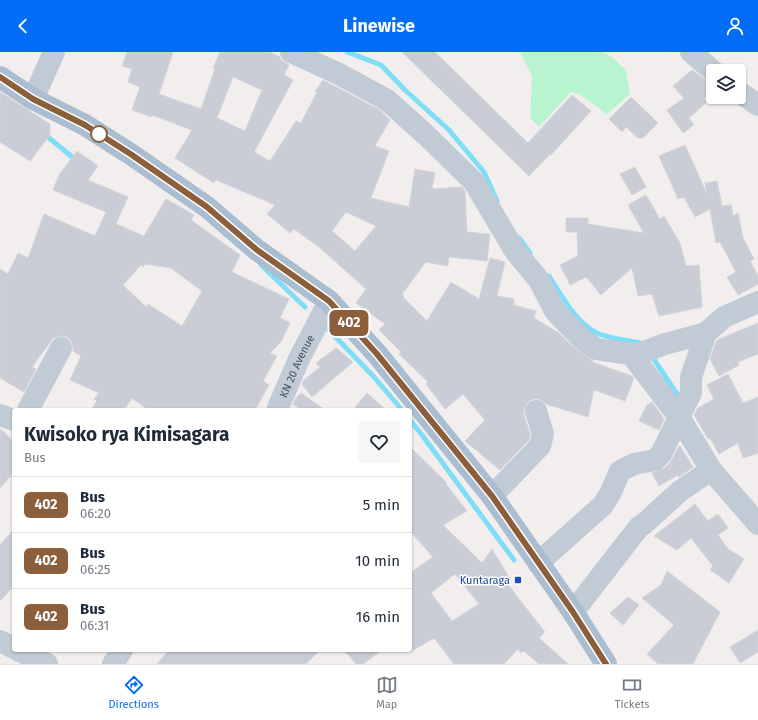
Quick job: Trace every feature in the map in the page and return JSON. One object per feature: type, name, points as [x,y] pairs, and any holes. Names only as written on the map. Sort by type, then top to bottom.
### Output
[{"type":"main road","points":[[0,77],[33,99],[85,125],[132,155],[207,207],[257,250],[329,301],[377,354],[492,496],[573,612],[606,664]]},
{"type":"street","points":[[33,99],[54,52]]},
{"type":"street","points":[[291,52],[337,72],[387,100],[426,135],[474,182],[515,251],[539,280],[555,311],[582,339],[596,349],[636,354],[665,344],[706,333],[724,317],[758,302]]},
{"type":"street","points":[[691,52],[706,65]]},
{"type":"street","points":[[746,97],[758,105]]},
{"type":"street","name":"KN 20 Avenue","points":[[278,408],[299,359],[329,301]]},
{"type":"street","points":[[538,563],[578,529],[603,505],[610,494],[620,471],[634,464],[655,460],[661,454],[691,393],[691,377],[706,333]]},
{"type":"street","points":[[29,408],[61,348]]},
{"type":"street","points":[[636,354],[681,415],[711,470],[758,524]]},
{"type":"street","points":[[492,496],[540,446],[543,434],[536,411]]},
{"type":"street","points":[[0,415],[12,419]]},
{"type":"street","points":[[573,612],[639,527],[646,523],[680,491],[711,470]]},
{"type":"street","points":[[0,641],[12,647]]},
{"type":"street","points":[[22,652],[47,664]]},
{"type":"street","points":[[113,664],[121,652]]},
{"type":"green space","points":[[520,52],[602,52],[612,57],[626,70],[630,94],[607,114],[579,94],[571,92],[539,127],[530,118],[532,76]]},
{"type":"building","points":[[127,52],[173,52],[159,94],[201,109],[215,69],[213,68],[220,52],[269,52],[280,57],[281,60],[289,65],[284,75],[293,80],[254,152],[270,161],[296,121],[301,123],[317,92],[315,92],[323,80],[380,110],[390,120],[375,146],[389,151],[371,198],[409,207],[415,169],[435,173],[432,189],[462,187],[465,191],[467,232],[490,234],[487,261],[449,257],[448,266],[426,262],[402,294],[404,296],[403,297],[427,321],[451,282],[479,299],[490,258],[505,262],[497,296],[514,299],[514,305],[536,311],[534,318],[559,333],[573,347],[593,361],[592,362],[632,376],[634,378],[625,401],[594,390],[588,417],[546,404],[539,399],[532,399],[527,403],[524,409],[524,415],[530,434],[529,440],[500,470],[465,441],[485,420],[463,394],[445,409],[426,384],[428,382],[399,354],[401,352],[379,330],[385,324],[356,303],[366,289],[319,247],[294,229],[290,233],[267,214],[275,205],[216,180],[214,183],[175,158],[192,130],[152,115],[151,117],[132,110],[140,87],[128,82],[132,69],[122,66]],"holes":[[[233,77],[262,90],[245,131],[217,118]],[[346,212],[376,226],[355,251],[332,231]]]},
{"type":"building","points":[[402,52],[435,52],[528,143],[572,95],[591,111],[551,155],[550,154],[529,176]]},
{"type":"building","points":[[692,70],[706,80],[706,97],[704,99],[706,103],[689,118],[694,125],[683,133],[667,110],[684,98],[673,86]]},
{"type":"building","points":[[0,92],[50,124],[50,135],[30,161],[0,142]]},
{"type":"building","points":[[631,97],[658,123],[643,138],[638,138],[626,127],[622,132],[609,119]]},
{"type":"building","points":[[685,145],[707,194],[705,183],[717,181],[722,206],[731,205],[733,216],[738,213],[743,238],[754,259],[750,261],[758,276],[758,284],[738,295],[727,277],[736,272],[720,242],[716,243],[710,209],[695,217],[684,197],[678,199],[659,156]]},
{"type":"building","points":[[77,151],[98,166],[88,180],[128,197],[116,224],[144,236],[166,199],[194,215],[191,220],[240,255],[232,272],[289,299],[280,318],[290,323],[281,342],[270,353],[277,356],[263,381],[269,385],[256,408],[145,408],[132,398],[125,408],[92,408],[97,401],[94,399],[99,393],[70,380],[81,356],[73,351],[71,341],[67,337],[61,336],[53,338],[32,367],[36,369],[24,392],[0,378],[0,269],[8,274],[18,253],[28,258],[44,214],[95,236],[106,212],[53,190],[59,175]],"holes":[[[145,264],[171,268],[202,291],[182,326],[148,304],[146,307],[123,285],[141,265],[143,267]]]},
{"type":"building","points":[[635,167],[646,187],[632,195],[620,174]]},
{"type":"building","points":[[646,195],[660,219],[664,216],[680,243],[686,266],[699,265],[702,307],[659,316],[652,294],[638,296],[632,268],[601,295],[586,277],[570,285],[560,265],[578,256],[577,232],[566,232],[566,218],[588,218],[588,224],[644,233],[628,205]]},
{"type":"building","points":[[758,323],[758,354],[738,362],[739,365],[719,376],[710,359],[717,340]]},
{"type":"building","points":[[336,348],[353,362],[312,397],[302,384],[303,381],[320,367],[316,363]]},
{"type":"building","points":[[728,374],[743,403],[758,397],[758,453],[743,458],[738,443],[719,454],[694,415],[698,408],[714,399],[707,385]]},
{"type":"building","points":[[301,393],[322,408],[298,408],[293,404]]},
{"type":"building","points":[[367,393],[384,408],[355,408]]},
{"type":"building","points":[[652,402],[664,419],[659,430],[639,421],[647,405]]},
{"type":"building","points":[[0,429],[12,439],[12,474],[0,488]]},
{"type":"building","points":[[679,446],[693,467],[679,477],[678,475],[659,486],[652,473],[663,469],[670,463]]},
{"type":"building","points":[[412,449],[447,483],[446,484],[467,511],[443,525],[482,563],[492,549],[510,579],[506,581],[545,632],[539,638],[568,664],[539,664],[524,651],[521,653],[518,649],[504,664],[454,664],[434,638],[412,651],[412,572],[433,557],[412,533]],"holes":[[[455,574],[479,604],[452,621],[431,593]]]},
{"type":"building","points":[[695,504],[708,521],[718,514],[728,528],[718,535],[728,549],[744,559],[729,583],[710,570],[713,566],[691,538],[677,550],[654,536]]},
{"type":"building","points":[[12,531],[12,588],[0,601],[0,545]]},
{"type":"building","points":[[667,571],[720,612],[693,664],[658,664],[647,654],[674,625],[642,598],[661,585]]},
{"type":"building","points":[[628,597],[639,605],[623,625],[610,613]]},
{"type":"building","points":[[758,630],[758,652],[740,663],[730,647]]},
{"type":"building","points":[[167,652],[318,652],[306,664],[157,664]]},
{"type":"building","points":[[346,652],[379,652],[363,664],[356,664]]},
{"type":"waterway","points":[[347,52],[381,65],[405,90],[449,130],[484,172],[497,201]]},
{"type":"waterway","points":[[43,133],[77,161]]},
{"type":"waterway","points":[[519,238],[530,253]]},
{"type":"waterway","points":[[261,265],[305,307]]},
{"type":"waterway","points":[[549,276],[570,308],[589,328],[602,335],[640,343],[643,346]]},
{"type":"waterway","points":[[326,327],[374,377],[400,408]]},
{"type":"waterway","points":[[651,355],[681,400]]},
{"type":"waterway","points":[[412,422],[514,560]]},
{"type":"bus line","name":"402","points":[[0,77],[33,99],[85,125],[191,195],[221,218],[257,250],[329,301],[377,354],[492,496],[573,612],[606,664]]},
{"type":"place","name":"Kuntaraga","points":[[518,580]]}]
